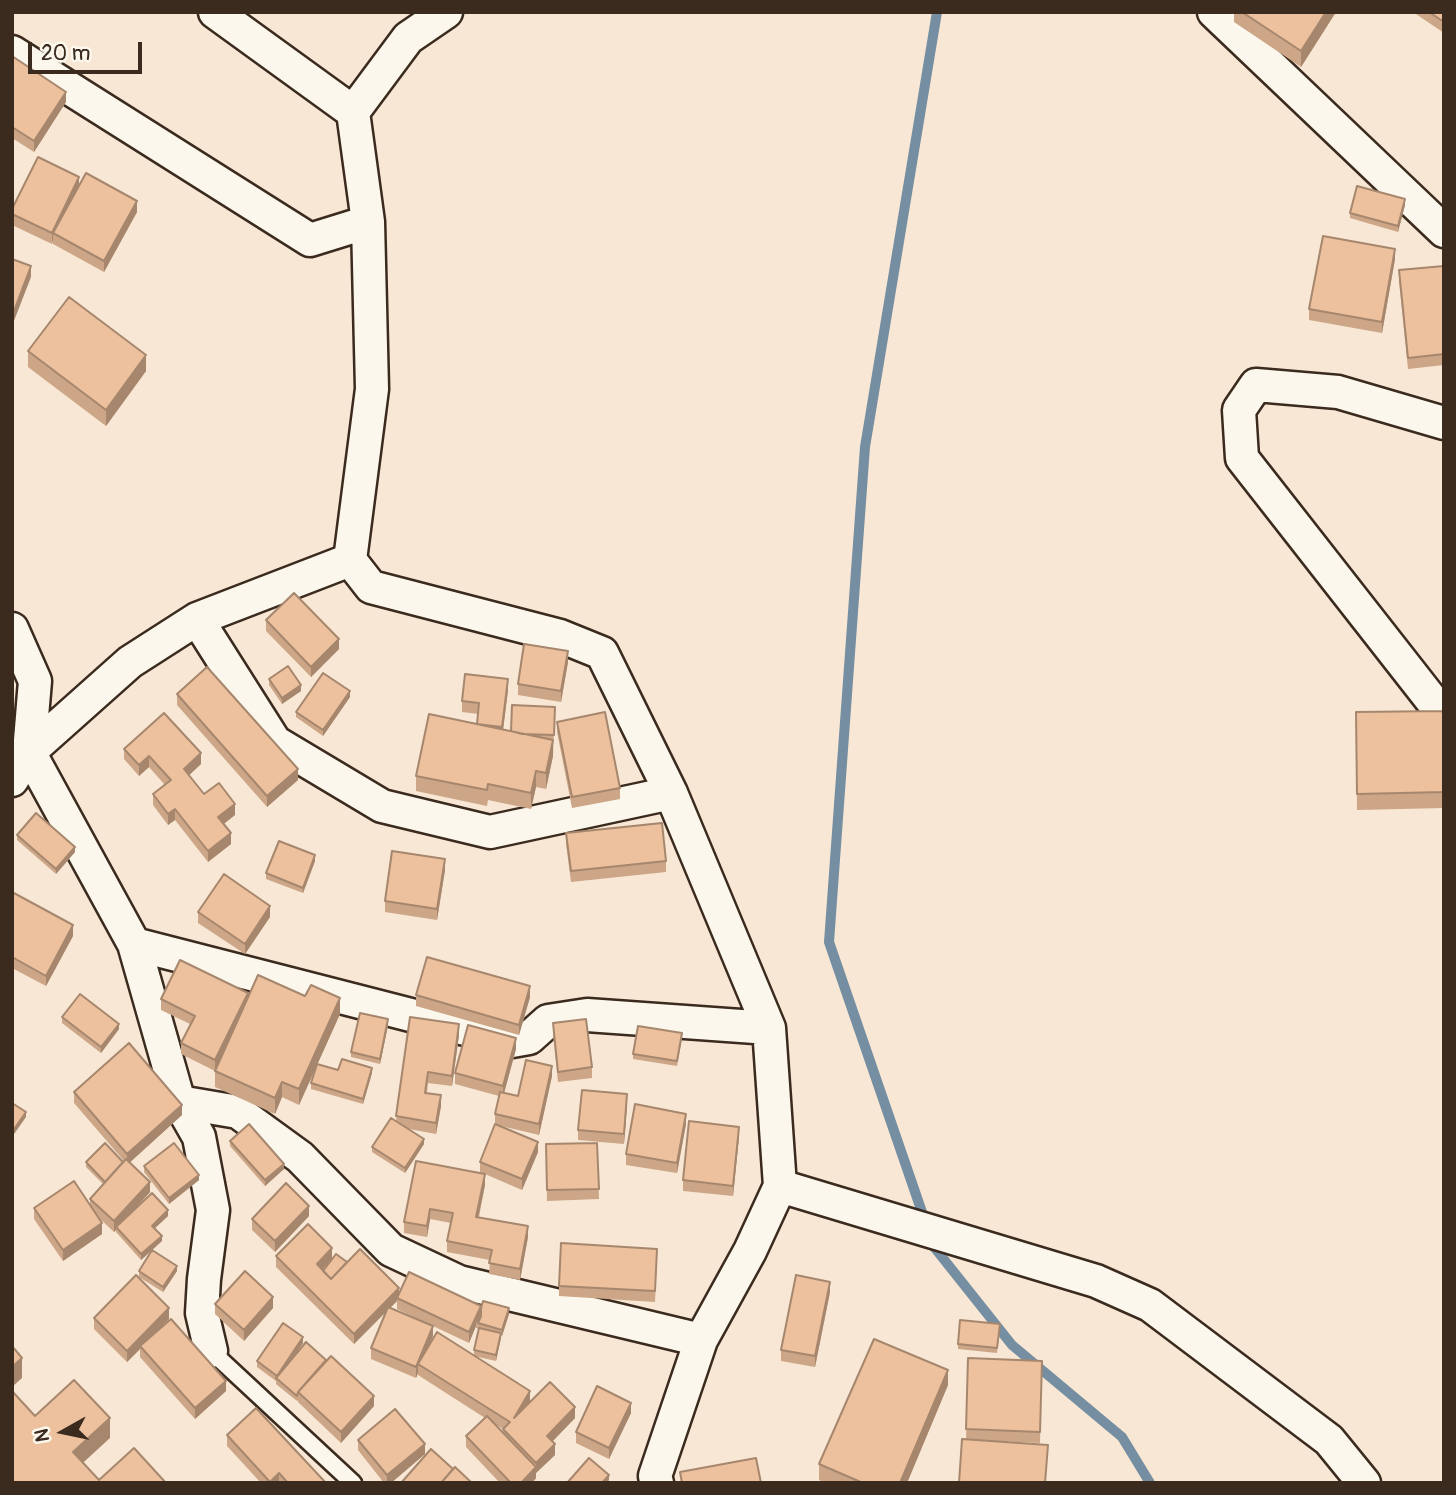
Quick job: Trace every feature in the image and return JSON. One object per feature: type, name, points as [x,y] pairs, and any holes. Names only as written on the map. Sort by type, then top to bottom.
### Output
[{"type":"street","points":[[215,12],[353,112]]},
{"type":"street","points":[[446,12],[408,38],[353,112],[368,222],[372,389],[350,560],[371,587],[560,636],[602,653],[671,793],[769,1028],[780,1186],[750,1251],[701,1340],[655,1476],[657,1483]]},
{"type":"street","points":[[1214,12],[1444,232]]},
{"type":"street","points":[[12,52],[310,240],[368,222]]},
{"type":"street","points":[[1444,423],[1338,392],[1255,385],[1239,410],[1242,458],[1444,716]]},
{"type":"street","points":[[12,780],[30,752],[130,662],[197,619],[350,560]]},
{"type":"street","points":[[197,619],[275,742],[382,806],[490,832],[671,793]]},
{"type":"street","points":[[12,629],[35,681],[30,752],[134,944],[179,1102],[199,1137],[213,1210],[202,1313],[211,1352]]},
{"type":"street","points":[[134,944],[512,1041],[529,1038],[548,1021],[587,1015],[769,1028]]},
{"type":"street","points":[[179,1102],[238,1112],[300,1157],[391,1250],[459,1282],[701,1340]]},
{"type":"street","points":[[780,1186],[1096,1281],[1150,1306],[1329,1440],[1364,1483]]},
{"type":"lane","points":[[211,1352],[353,1483]]},
{"type":"building","points":[[1242,12],[1326,12],[1301,51]]},
{"type":"building","points":[[1429,12],[1444,12],[1444,22]]},
{"type":"building","points":[[12,56],[66,92],[34,141],[12,127]]},
{"type":"building","points":[[38,157],[79,177],[52,233],[12,214]]},
{"type":"building","points":[[86,173],[137,201],[104,261],[53,233]]},
{"type":"building","points":[[1357,186],[1405,199],[1398,226],[1350,213]]},
{"type":"building","points":[[1323,236],[1395,249],[1382,322],[1309,309]]},
{"type":"building","points":[[12,259],[31,266],[12,316]]},
{"type":"building","points":[[1444,266],[1444,354],[1408,358],[1399,270]]},
{"type":"building","points":[[69,297],[146,355],[106,410],[28,351]]},
{"type":"building","points":[[294,593],[339,639],[311,667],[266,620]]},
{"type":"building","points":[[524,644],[568,651],[561,691],[518,684]]},
{"type":"building","points":[[288,666],[301,685],[282,698],[269,679]]},
{"type":"building","points":[[207,667],[298,769],[267,796],[177,694]]},
{"type":"building","points":[[323,673],[350,691],[323,730],[296,712]]},
{"type":"building","points":[[465,674],[508,679],[502,727],[477,724],[479,703],[462,701]]},
{"type":"building","points":[[512,705],[555,707],[554,735],[511,731]]},
{"type":"building","points":[[1443,711],[1444,792],[1357,794],[1356,712]]},
{"type":"building","points":[[605,712],[620,788],[572,797],[557,722]]},
{"type":"building","points":[[164,713],[201,753],[184,769],[204,794],[219,783],[235,804],[218,817],[231,833],[208,851],[175,809],[168,814],[153,794],[171,780],[149,756],[139,765],[124,749]]},
{"type":"building","points":[[429,714],[553,740],[546,773],[536,771],[531,793],[488,784],[487,790],[416,776]]},
{"type":"building","points":[[36,813],[75,847],[56,869],[17,835]]},
{"type":"building","points":[[662,823],[666,861],[571,871],[566,833]]},
{"type":"building","points":[[279,841],[315,855],[303,888],[266,873]]},
{"type":"building","points":[[392,851],[445,859],[437,909],[385,901]]},
{"type":"building","points":[[224,874],[270,906],[245,944],[198,912]]},
{"type":"building","points":[[12,892],[73,925],[46,976],[12,957]]},
{"type":"building","points":[[427,957],[530,986],[519,1025],[416,995]]},
{"type":"building","points":[[180,960],[248,993],[215,1060],[181,1043],[195,1016],[161,999]]},
{"type":"building","points":[[258,975],[305,996],[311,985],[340,998],[299,1089],[282,1082],[275,1098],[215,1071]]},
{"type":"building","points":[[80,994],[119,1024],[101,1047],[62,1017]]},
{"type":"building","points":[[360,1013],[388,1019],[380,1059],[351,1052]]},
{"type":"building","points":[[410,1017],[459,1024],[452,1076],[428,1072],[425,1093],[441,1095],[436,1123],[396,1116]]},
{"type":"building","points":[[586,1019],[592,1067],[558,1072],[553,1023]]},
{"type":"building","points":[[468,1025],[516,1038],[503,1086],[455,1073]]},
{"type":"building","points":[[638,1026],[682,1033],[677,1061],[633,1054]]},
{"type":"building","points":[[129,1043],[182,1105],[127,1154],[74,1092]]},
{"type":"building","points":[[342,1059],[372,1068],[363,1099],[311,1083],[317,1064],[338,1070]]},
{"type":"building","points":[[526,1060],[552,1066],[539,1124],[495,1114],[500,1092],[518,1096]]},
{"type":"building","points":[[582,1090],[627,1094],[624,1134],[578,1130]]},
{"type":"building","points":[[12,1103],[26,1112],[12,1132]]},
{"type":"building","points":[[635,1104],[686,1114],[677,1163],[626,1154]]},
{"type":"building","points":[[391,1118],[424,1139],[405,1168],[372,1147]]},
{"type":"building","points":[[689,1121],[739,1127],[733,1186],[683,1180]]},
{"type":"building","points":[[249,1124],[284,1164],[265,1180],[230,1141]]},
{"type":"building","points":[[495,1124],[538,1142],[522,1179],[480,1162]]},
{"type":"building","points":[[105,1143],[123,1162],[105,1182],[86,1162]]},
{"type":"building","points":[[174,1143],[199,1175],[169,1198],[144,1166]]},
{"type":"building","points":[[597,1143],[599,1189],[547,1190],[546,1144]]},
{"type":"building","points":[[126,1159],[150,1182],[114,1221],[90,1199]]},
{"type":"building","points":[[416,1161],[485,1174],[476,1217],[528,1226],[520,1269],[489,1263],[492,1250],[447,1241],[453,1213],[430,1209],[427,1226],[404,1222]]},
{"type":"building","points":[[74,1181],[102,1223],[63,1250],[34,1208]]},
{"type":"building","points":[[286,1183],[309,1206],[275,1241],[252,1219]]},
{"type":"building","points":[[152,1193],[168,1210],[152,1226],[162,1236],[141,1254],[116,1227]]},
{"type":"building","points":[[308,1224],[332,1248],[317,1264],[331,1279],[360,1249],[399,1288],[354,1334],[276,1256]]},
{"type":"building","points":[[561,1243],[657,1249],[655,1291],[559,1286]]},
{"type":"building","points":[[152,1250],[177,1266],[163,1287],[139,1271]]},
{"type":"building","points":[[336,1254],[347,1262],[331,1279],[323,1271]]},
{"type":"building","points":[[245,1271],[273,1297],[244,1330],[215,1304]]},
{"type":"building","points":[[409,1272],[481,1306],[469,1332],[397,1298]]},
{"type":"building","points":[[136,1275],[169,1308],[127,1351],[94,1318]]},
{"type":"building","points":[[796,1275],[830,1282],[815,1356],[781,1350]]},
{"type":"building","points":[[483,1301],[509,1308],[502,1330],[478,1323]]},
{"type":"building","points":[[388,1307],[433,1326],[416,1367],[371,1348]]},
{"type":"building","points":[[171,1319],[226,1381],[195,1408],[140,1346]]},
{"type":"building","points":[[960,1320],[1000,1324],[997,1348],[958,1344]]},
{"type":"building","points":[[283,1323],[303,1337],[277,1376],[257,1361]]},
{"type":"building","points":[[479,1328],[501,1333],[496,1355],[474,1350]]},
{"type":"building","points":[[437,1332],[530,1391],[514,1418],[550,1382],[575,1407],[547,1436],[555,1444],[536,1463],[503,1429],[510,1422],[418,1364]]},
{"type":"building","points":[[874,1339],[948,1370],[900,1483],[863,1483],[819,1464]]},
{"type":"building","points":[[306,1342],[326,1360],[297,1396],[276,1378]]},
{"type":"building","points":[[12,1346],[22,1358],[12,1367]]},
{"type":"building","points":[[331,1356],[374,1396],[341,1432],[298,1392]]},
{"type":"building","points":[[968,1358],[1042,1361],[1040,1432],[966,1429]]},
{"type":"building","points":[[74,1380],[110,1418],[73,1452],[99,1480],[134,1448],[166,1483],[12,1483],[12,1391],[35,1416]]},
{"type":"building","points":[[597,1386],[631,1403],[609,1448],[576,1432]]},
{"type":"building","points":[[256,1408],[326,1483],[288,1483],[279,1473],[270,1482],[227,1435]]},
{"type":"building","points":[[395,1409],[425,1444],[387,1475],[358,1440]]},
{"type":"building","points":[[487,1416],[536,1467],[521,1483],[511,1483],[466,1436]]},
{"type":"building","points":[[962,1439],[1048,1445],[1045,1483],[959,1483]]},
{"type":"building","points":[[431,1449],[453,1469],[441,1483],[401,1483]]},
{"type":"building","points":[[589,1458],[609,1475],[602,1483],[567,1483]]},
{"type":"building","points":[[756,1458],[761,1483],[682,1483],[680,1472]]},
{"type":"building","points":[[455,1467],[472,1483],[441,1483]]},
{"type":"waterway","points":[[937,12],[865,447],[829,942],[934,1247],[1012,1345],[1122,1437],[1150,1483]]}]
